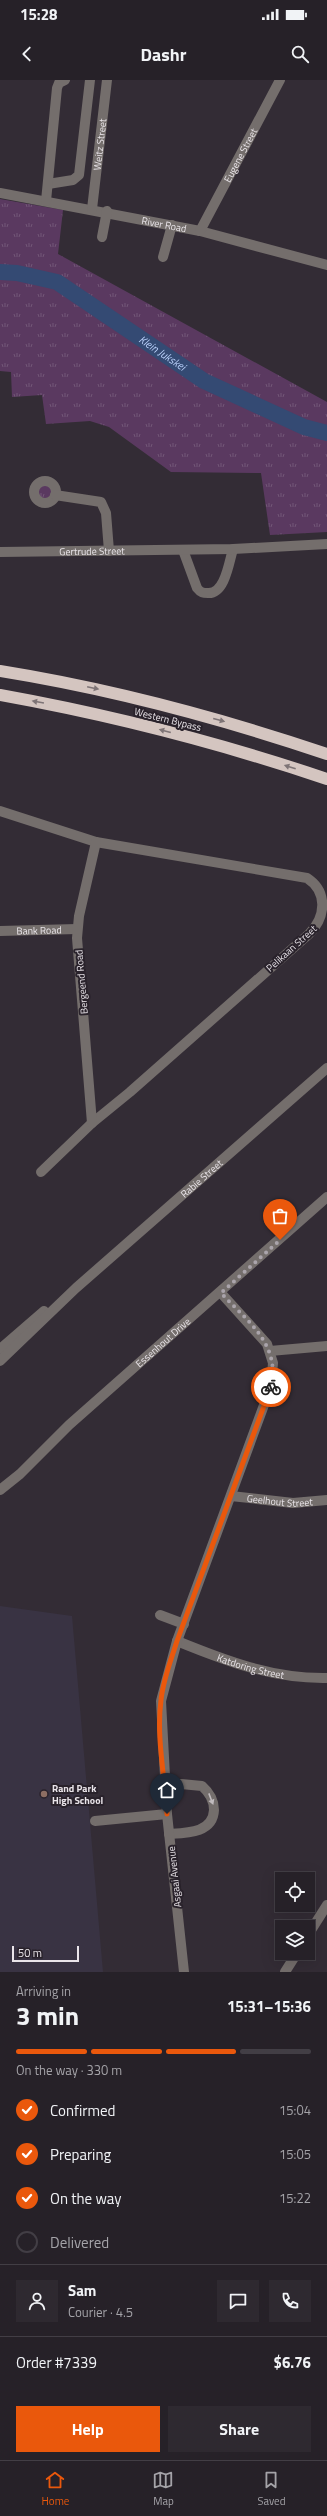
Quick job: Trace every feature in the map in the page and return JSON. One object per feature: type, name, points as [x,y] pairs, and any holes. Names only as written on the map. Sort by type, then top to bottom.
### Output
[{"type":"highway","name":"Western Bypass","points":[[0,671],[50,679],[151,701],[254,729],[327,754]]},
{"type":"highway","name":"Western Bypass","points":[[0,695],[150,726],[239,750],[327,779]]},
{"type":"street","points":[[46,201],[57,88],[59,83],[65,80]]},
{"type":"street","points":[[48,184],[73,180],[79,174],[90,80]]},
{"type":"street","name":"Weitz Street","points":[[92,209],[107,80]]},
{"type":"street","name":"Eugene Street","points":[[200,231],[280,80]]},
{"type":"street","name":"River Road","points":[[0,192],[200,231],[327,265]]},
{"type":"street","points":[[102,237],[107,212]]},
{"type":"street","points":[[163,257],[172,225]]},
{"type":"street","points":[[55,495],[101,502],[106,513],[109,551]]},
{"type":"street","name":"Gertrude Street","points":[[0,552],[233,549],[327,544]]},
{"type":"street","points":[[183,550],[198,588],[202,592],[211,593],[216,592],[222,584],[233,549]]},
{"type":"street","name":"Pelikaan Street","points":[[0,811],[96,842],[307,878],[320,887],[324,893],[326,907],[321,922],[309,934],[130,1092],[92,1123],[41,1172]]},
{"type":"street","name":"Bergeend Road","points":[[92,1123],[77,929],[96,842]]},
{"type":"street","name":"Bank Road","points":[[0,931],[77,929]]},
{"type":"street","name":"Rabie Street","points":[[0,1361],[76,1288],[327,1068]]},
{"type":"street","name":"Essenhout Drive","points":[[0,1490],[20,1474],[69,1425],[221,1293],[327,1197]]},
{"type":"street","name":"Rabie Street","points":[[0,1348],[41,1313],[76,1288]]},
{"type":"street","name":"Asgaai Avenue","points":[[184,1972],[167,1814],[161,1701],[177,1641],[232,1496],[271,1386],[273,1374],[270,1351],[258,1333],[221,1293]]},
{"type":"street","points":[[270,1351],[327,1346]]},
{"type":"street","name":"Geelhout Street","points":[[232,1496],[292,1503],[327,1500]]},
{"type":"street","points":[[160,1614],[184,1624]]},
{"type":"street","name":"Katdoring Street","points":[[177,1641],[232,1663],[275,1675],[327,1678]]},
{"type":"street","points":[[166,1786],[181,1784],[202,1786],[212,1798],[214,1807],[214,1816],[209,1825],[202,1829],[169,1834]]},
{"type":"street","points":[[95,1821],[167,1814]]},
{"type":"street","points":[[315,1924],[327,1905]]},
{"type":"street","points":[[285,1972],[293,1960]]},
{"type":"shaded area","name":"Rand Park High School","points":[[0,1606],[72,1616],[103,1972],[0,1972]]},
{"type":"green space","points":[[0,199],[63,210],[58,254],[327,402],[327,532],[270,535],[261,473],[171,472],[109,427],[90,421],[46,424],[42,395],[12,397],[11,372],[0,371]]},
{"type":"green space","points":[[45,484],[51,486],[53,492],[51,498],[45,500],[39,498],[37,492],[39,486]]},
{"type":"waterway","name":"Klein Jukskei","points":[[0,272],[17,273],[57,282],[204,381],[304,427],[327,433]]},
{"type":"way so far","points":[[271,1387],[273,1363],[267,1344],[221,1293],[280,1240]]},
{"type":"place","name":"Rand Park High School","points":[[44,1794]]},
{"type":"route","points":[[167,1814],[160,1722],[164,1682],[177,1641],[232,1496],[271,1387]]}]
